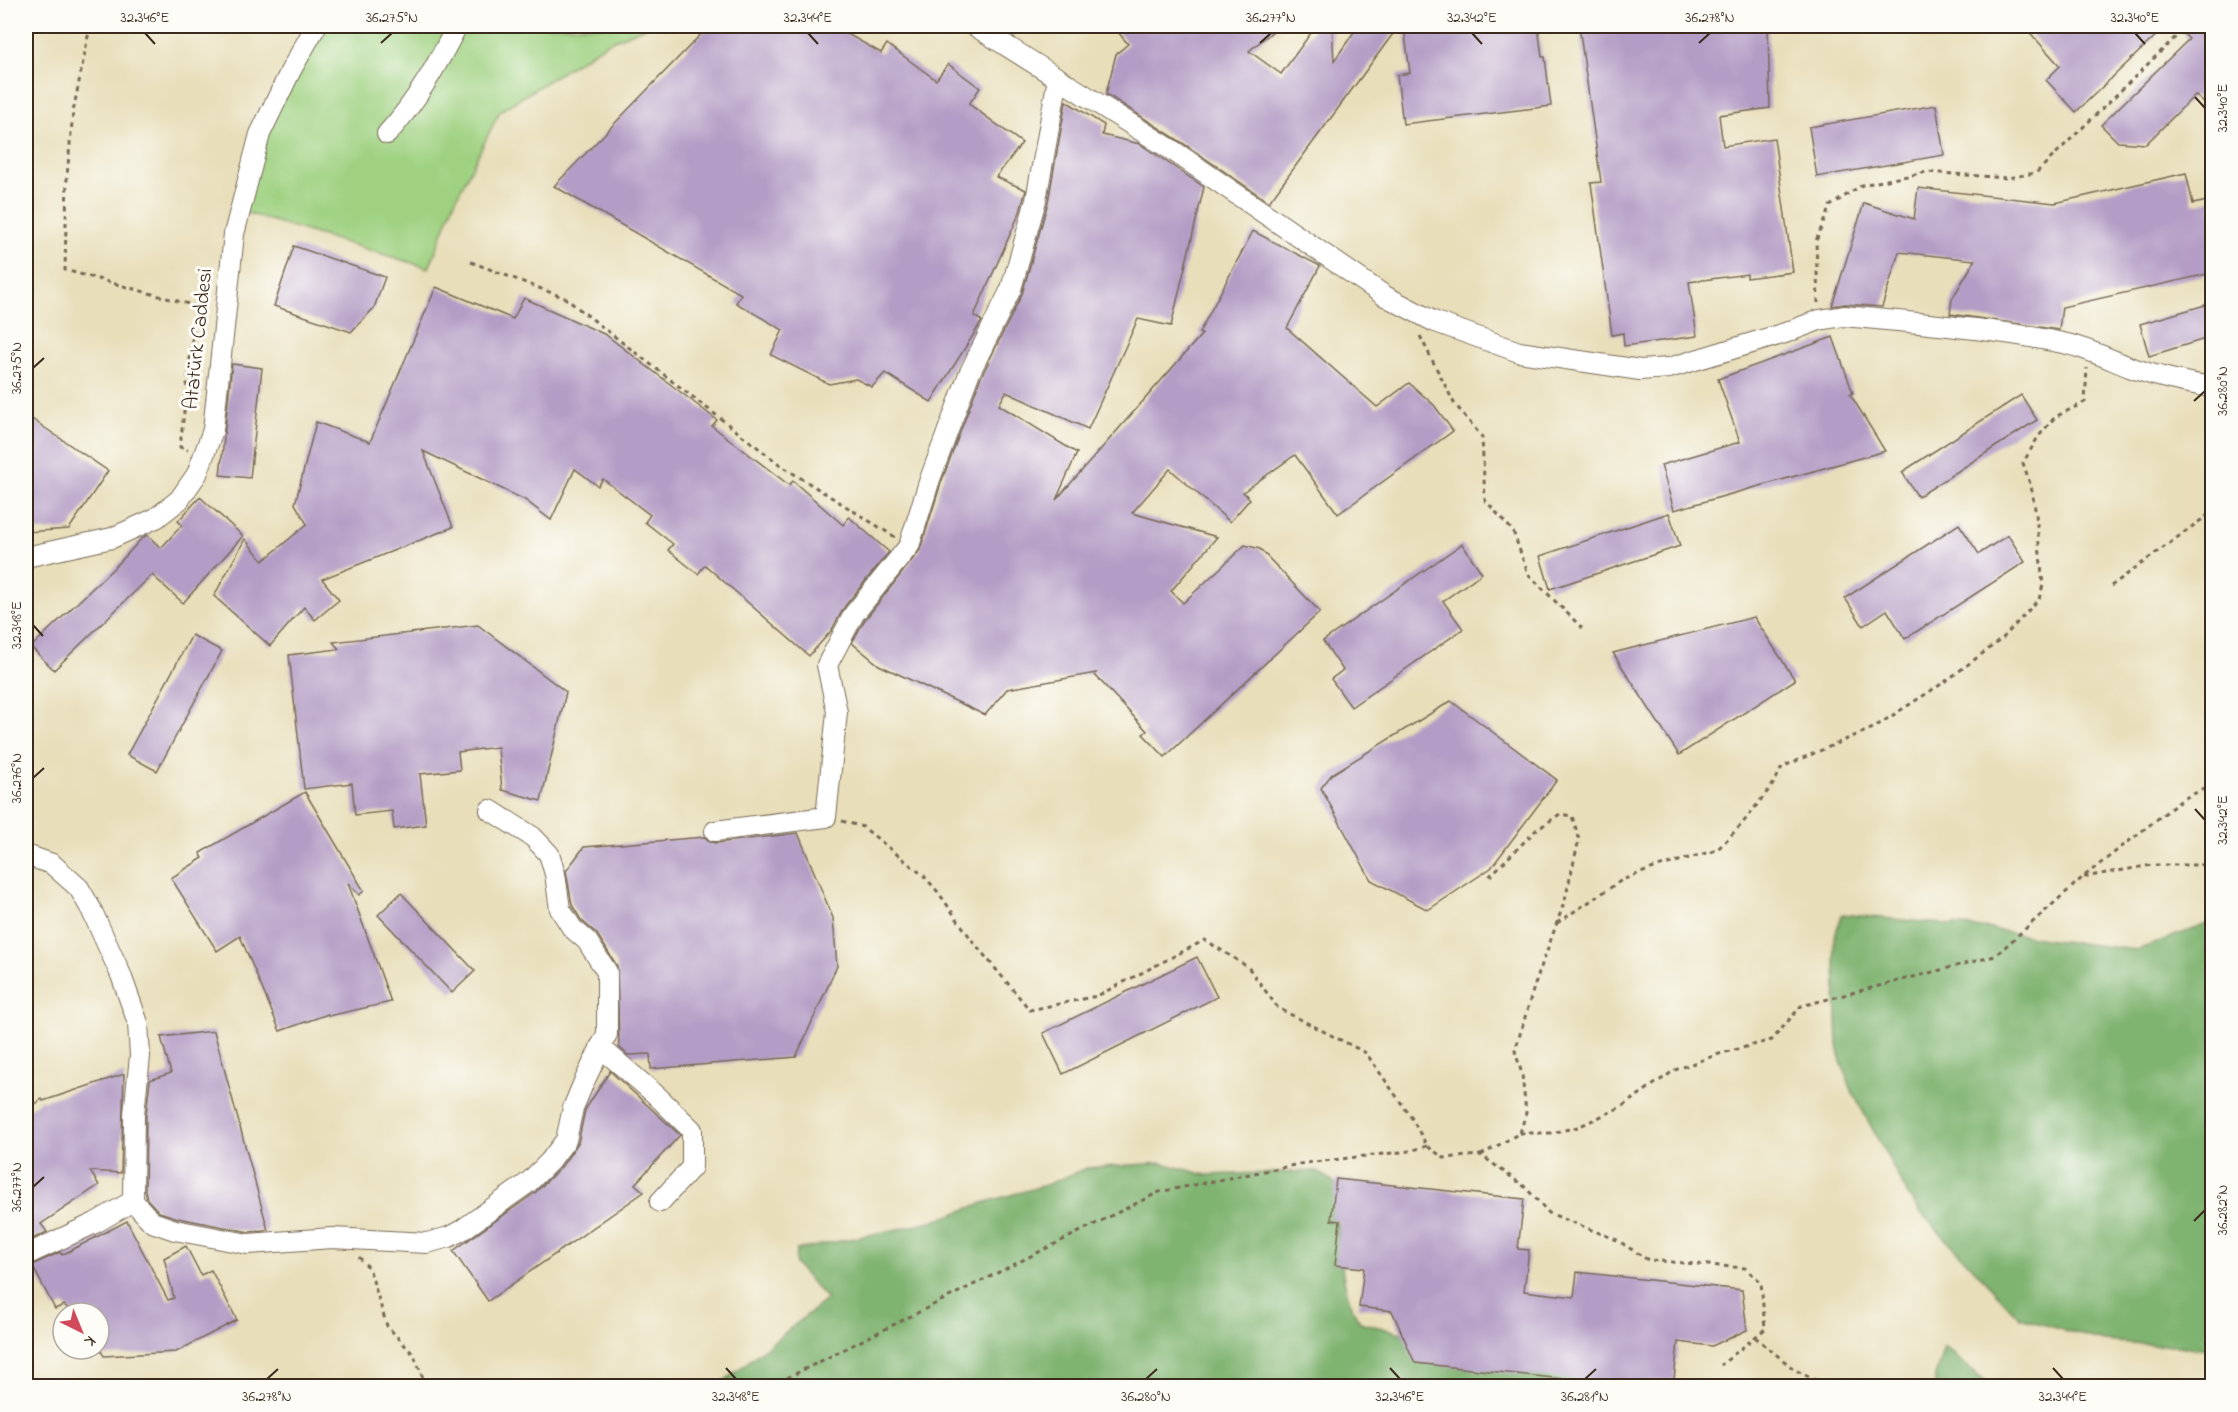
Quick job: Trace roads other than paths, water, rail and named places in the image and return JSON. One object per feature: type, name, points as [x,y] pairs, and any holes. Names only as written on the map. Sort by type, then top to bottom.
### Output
[{"type":"street","name":"Atatürk Caddesi","points":[[26,556],[112,538],[156,518],[179,500],[197,474],[213,430],[234,234],[260,134],[291,70],[316,26]]},
{"type":"street","points":[[387,134],[408,112],[437,65],[457,26]]},
{"type":"street","points":[[975,26],[1176,152],[1385,296],[1433,321],[1519,352],[1640,370],[1669,368],[1785,333],[1819,320],[1844,316],[2011,335],[2064,344],[2186,383],[2212,387]]},
{"type":"street","points":[[715,831],[826,817],[837,712],[827,665],[854,614],[909,546],[930,479],[969,374],[1011,288],[1036,200],[1058,78]]},
{"type":"street","points":[[26,855],[52,864],[79,888],[122,975],[138,1023],[140,1056],[134,1114],[133,1201],[152,1222],[174,1230],[248,1244],[342,1238],[427,1243],[449,1237],[462,1230],[529,1182],[550,1161],[566,1140],[573,1108],[607,1034],[607,972],[587,941],[572,928],[560,909],[555,874],[549,854],[533,837],[490,810]]},
{"type":"street","points":[[600,1047],[656,1095],[692,1130],[692,1167],[660,1202]]},
{"type":"street","points":[[26,1255],[95,1223],[133,1201]]}]
